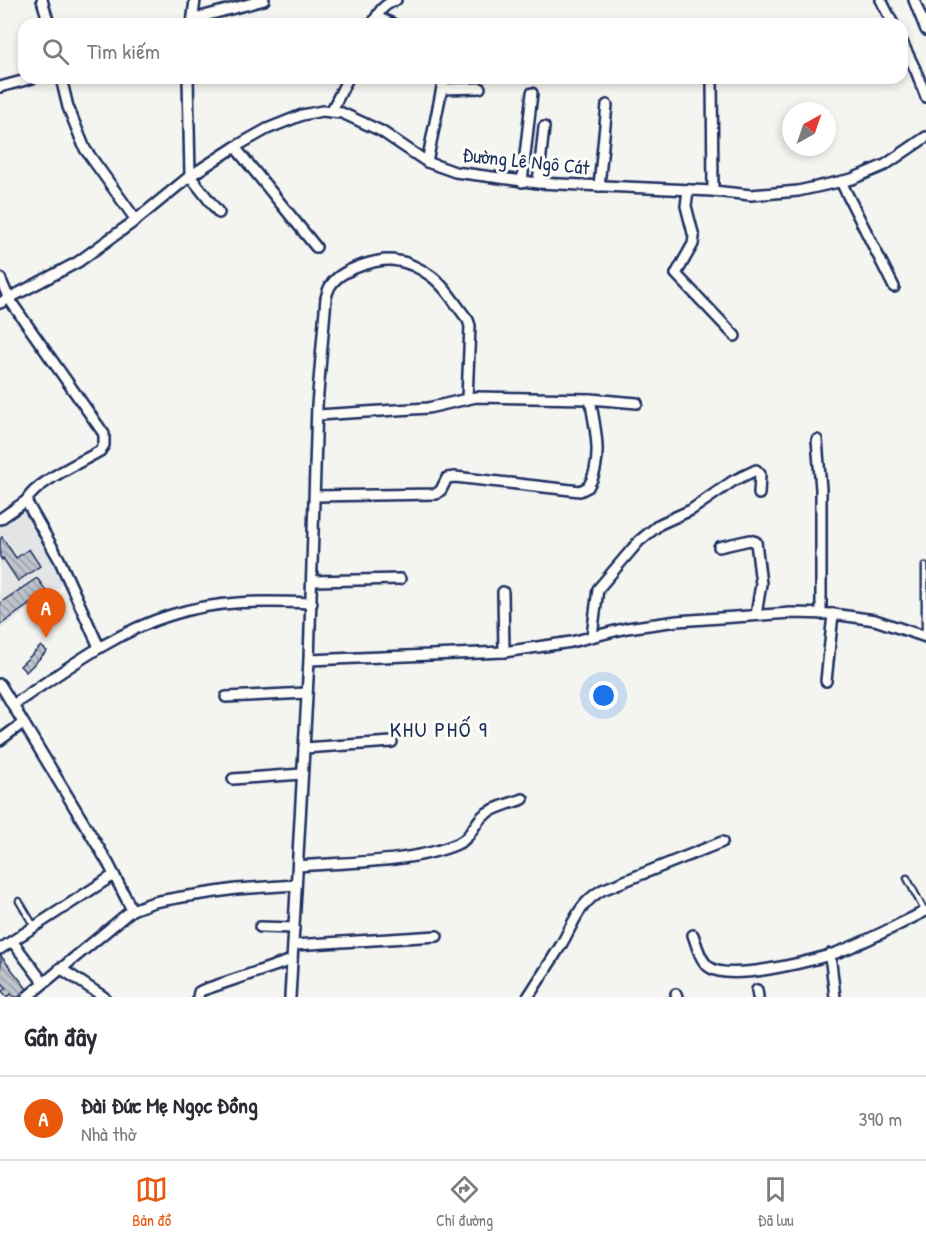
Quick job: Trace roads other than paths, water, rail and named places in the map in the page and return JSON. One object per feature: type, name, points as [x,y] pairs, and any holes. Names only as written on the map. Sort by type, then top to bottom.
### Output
[{"type":"street","points":[[42,0],[47,18]]},
{"type":"street","points":[[193,18],[195,0]]},
{"type":"street","points":[[206,18],[264,0]]},
{"type":"street","points":[[376,18],[383,2],[396,0]]},
{"type":"street","points":[[880,0],[890,18]]},
{"type":"street","points":[[914,0],[926,30]]},
{"type":"street","points":[[908,54],[926,97]]},
{"type":"street","points":[[0,87],[18,82]]},
{"type":"street","points":[[62,84],[68,107],[85,149],[136,220]]},
{"type":"street","points":[[188,84],[190,176],[219,213]]},
{"type":"street","points":[[331,112],[345,84]]},
{"type":"street","points":[[428,162],[443,84]]},
{"type":"street","points":[[712,84],[713,191]]},
{"type":"street","points":[[442,89],[480,88]]},
{"type":"street","points":[[522,182],[532,93]]},
{"type":"street","points":[[599,186],[607,105]]},
{"type":"street","name":"Đường Lê Ngô Cát","points":[[5,301],[78,262],[136,220],[190,176],[235,147],[267,129],[302,115],[322,111],[342,113],[381,131],[428,162],[455,172],[522,182],[713,191],[751,195],[798,191],[841,182],[885,165],[926,137]]},
{"type":"street","points":[[538,183],[544,127]]},
{"type":"street","points":[[235,147],[316,247]]},
{"type":"street","points":[[841,182],[894,286]]},
{"type":"street","points":[[688,190],[686,206],[694,237],[690,253],[676,274],[735,336]]},
{"type":"street","points":[[290,997],[312,603],[318,416],[326,298],[335,280],[352,269],[372,262],[398,261],[428,273],[468,320],[470,326],[467,399]]},
{"type":"street","points":[[0,278],[5,301],[104,434],[105,440],[100,451],[30,493],[26,501],[0,519]]},
{"type":"street","points":[[318,416],[428,408],[467,399],[488,397],[590,399],[637,403]]},
{"type":"street","points":[[315,496],[436,494],[441,490],[447,478],[455,477],[580,490],[588,487],[597,467],[595,425],[590,399]]},
{"type":"street","points":[[817,440],[820,489],[821,614]]},
{"type":"street","points":[[592,636],[598,589],[648,532],[691,510],[733,481],[756,470],[760,474],[759,495]]},
{"type":"street","points":[[26,501],[59,559],[99,647]]},
{"type":"street","points":[[720,547],[750,540],[756,542],[761,584],[756,615]]},
{"type":"street","points":[[313,581],[400,579]]},
{"type":"street","points":[[503,592],[504,652]]},
{"type":"street","points":[[13,705],[99,647],[171,615],[212,605],[246,602],[312,603]]},
{"type":"street","points":[[309,660],[504,652],[627,628],[677,621],[791,613],[833,614],[875,620],[925,637]]},
{"type":"street","points":[[826,681],[833,614]]},
{"type":"street","points":[[0,684],[114,875],[132,910]]},
{"type":"street","points":[[226,697],[307,693]]},
{"type":"street","points":[[0,740],[23,723]]},
{"type":"street","points":[[304,748],[392,742]]},
{"type":"street","points":[[233,779],[302,774]]},
{"type":"street","points":[[298,866],[433,853],[459,843],[470,835],[487,813],[524,798]]},
{"type":"street","points":[[528,997],[589,897],[722,842]]},
{"type":"street","points":[[0,949],[114,875]]},
{"type":"street","points":[[33,995],[43,982],[132,910],[154,902],[182,897],[236,889],[296,885]]},
{"type":"street","points":[[693,935],[703,961],[710,969],[723,973],[752,973],[830,954],[926,912]]},
{"type":"street","points":[[260,927],[294,928]]},
{"type":"street","points":[[294,945],[437,936]]},
{"type":"street","points":[[12,941],[43,982]]},
{"type":"street","points":[[830,954],[835,997]]},
{"type":"street","points":[[198,997],[199,992],[203,990],[292,960]]},
{"type":"street","points":[[60,968],[104,997]]},
{"type":"lane","points":[[925,566],[925,637]]},
{"type":"lane","points":[[907,878],[926,912]]},
{"type":"lane","points":[[20,901],[34,926]]},
{"type":"place","name":"Đài Đức Mẹ Ngọc Đồng","points":[[46,638]]},
{"type":"district","name":"KHU PHỐ 9","points":[[439,729]]}]
